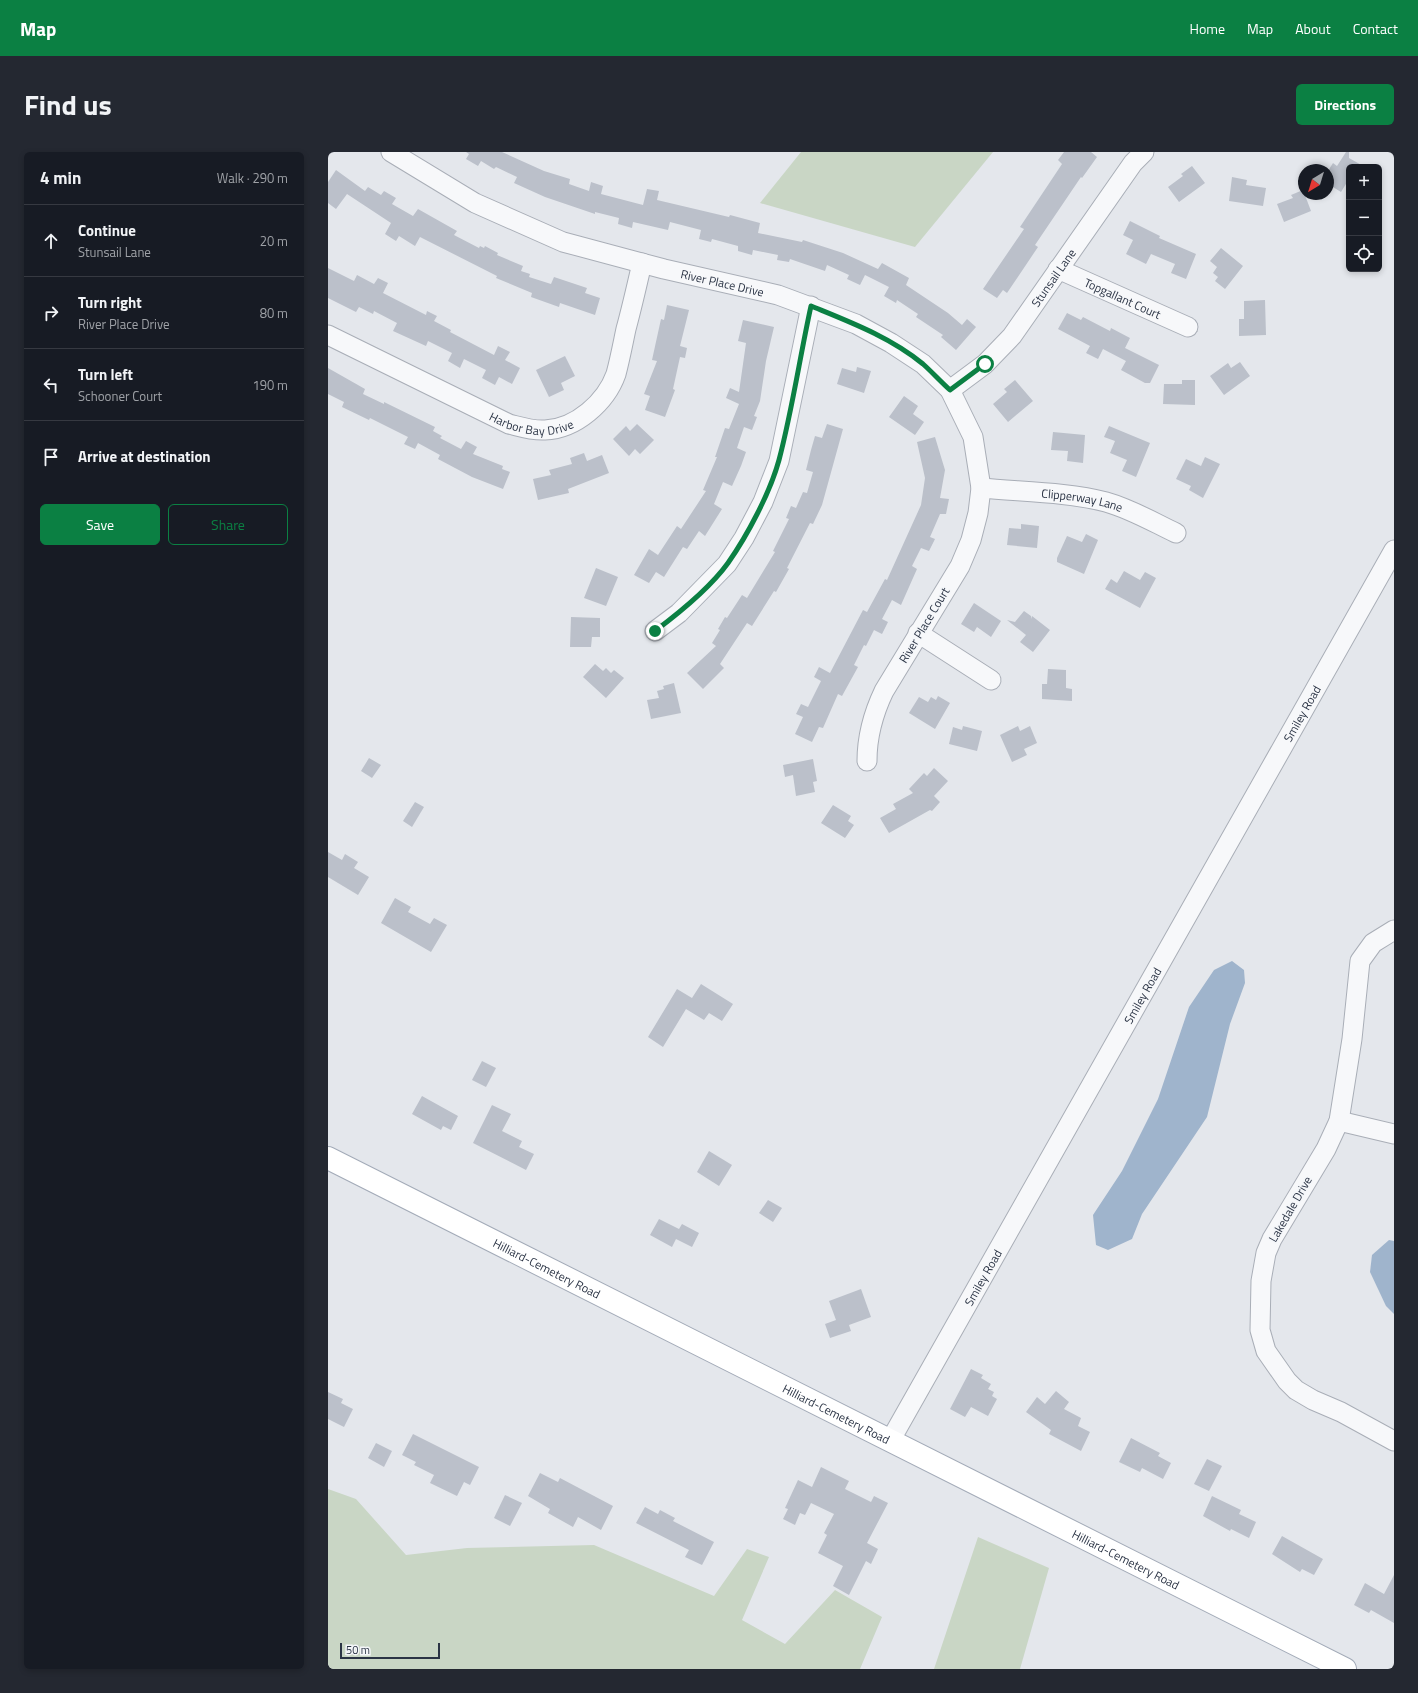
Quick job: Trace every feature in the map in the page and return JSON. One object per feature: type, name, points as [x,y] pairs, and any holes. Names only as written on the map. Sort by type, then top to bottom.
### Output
[{"type":"main road","name":"Hilliard-Cemetery Road","points":[[328,1158],[1345,1669]]},
{"type":"street","name":"River Place Drive","points":[[391,152],[475,203],[564,242],[642,263],[778,295],[856,324],[891,343],[923,364],[950,390],[973,436],[982,488]]},
{"type":"street","name":"Stunsail Lane","points":[[950,390],[985,364],[1012,336],[1133,162],[1144,152]]},
{"type":"street","name":"Harbor Bay Drive","points":[[328,334],[509,424],[527,429],[539,430],[560,428],[575,421],[590,411],[605,394],[615,374],[642,263]]},
{"type":"street","name":"Topgallant Court","points":[[1058,270],[1188,327]]},
{"type":"street","points":[[655,631],[679,613],[727,564],[744,538],[763,502],[779,461],[811,306]]},
{"type":"street","name":"Clipperway Lane","points":[[982,488],[1106,502],[1131,511],[1176,533]]},
{"type":"street","name":"River Place Court","points":[[867,761],[867,744],[874,712],[884,691],[960,566],[971,540],[982,488]]},
{"type":"street","name":"Smiley Road","points":[[890,1441],[1394,550]]},
{"type":"street","points":[[918,634],[991,680]]},
{"type":"street","name":"Lakedale Drive","points":[[1394,930],[1373,943],[1360,961],[1352,1040],[1339,1121],[1326,1149],[1272,1239],[1266,1254],[1261,1281],[1262,1339],[1266,1352],[1278,1370],[1296,1390],[1313,1400],[1341,1412],[1394,1441]]},
{"type":"street","points":[[1339,1121],[1394,1134]]},
{"type":"green space","points":[[801,152],[993,152],[915,247],[760,203]]},
{"type":"green space","points":[[328,1489],[356,1499],[406,1555],[467,1548],[594,1545],[714,1596],[747,1549],[769,1557],[742,1620],[785,1644],[835,1590],[882,1617],[860,1669],[328,1669]]},
{"type":"green space","points":[[978,1537],[1049,1568],[1020,1669],[934,1669]]},
{"type":"water","points":[[1232,961],[1244,970],[1245,983],[1230,1024],[1207,1117],[1142,1214],[1132,1239],[1108,1250],[1096,1245],[1093,1215],[1122,1171],[1158,1099],[1189,1007],[1214,970]]},
{"type":"water","points":[[1389,1240],[1394,1241],[1394,1314],[1386,1306],[1370,1272],[1372,1255]]},
{"type":"building","points":[[466,152],[502,152],[544,171],[570,179],[569,184],[589,191],[591,182],[603,186],[601,194],[643,205],[647,189],[659,191],[657,200],[729,217],[730,215],[760,223],[758,233],[802,242],[803,240],[843,253],[878,269],[882,263],[909,278],[906,285],[948,313],[962,325],[967,319],[976,327],[956,350],[941,337],[943,335],[916,317],[918,314],[897,300],[896,303],[884,296],[889,287],[865,275],[860,285],[847,279],[849,275],[827,265],[825,271],[790,259],[789,262],[777,260],[778,255],[753,250],[752,255],[738,251],[738,246],[712,239],[711,242],[699,239],[701,230],[670,222],[668,230],[633,222],[632,228],[618,224],[619,218],[595,212],[595,214],[545,197],[514,183],[517,177],[496,167],[494,169],[481,161],[478,166],[466,159],[469,154]]},
{"type":"building","points":[[1064,152],[1091,152],[1097,157],[1082,178],[1081,177],[1035,245],[1038,247],[1007,293],[1003,290],[997,298],[983,289],[1024,229],[1020,227],[1062,164],[1058,160]]},
{"type":"building","points":[[1346,152],[1349,152],[1349,158],[1360,164],[1346,164],[1346,184],[1341,192],[1334,188],[1334,164],[1332,164],[1333,163],[1337,166]]},
{"type":"building","points":[[1192,166],[1205,183],[1179,202],[1168,187],[1183,176],[1181,174]]},
{"type":"building","points":[[336,170],[365,191],[368,187],[381,195],[384,191],[396,198],[392,204],[413,216],[418,209],[457,231],[454,235],[479,248],[480,246],[484,248],[485,246],[498,253],[497,255],[523,266],[521,271],[530,274],[529,277],[551,284],[554,277],[587,288],[585,293],[600,298],[595,315],[560,303],[559,307],[531,297],[532,293],[496,278],[497,276],[420,237],[415,246],[399,236],[396,241],[385,234],[391,223],[347,194],[336,209],[328,203],[328,182]]},
{"type":"building","points":[[1232,177],[1247,180],[1246,185],[1266,188],[1263,206],[1229,201]]},
{"type":"building","points":[[1298,192],[1298,200],[1307,200],[1311,211],[1284,222],[1277,204],[1293,198],[1291,195]]},
{"type":"building","points":[[1130,221],[1160,236],[1159,238],[1196,254],[1186,279],[1171,273],[1175,264],[1151,254],[1146,264],[1126,254],[1133,240],[1123,235]]},
{"type":"building","points":[[1221,248],[1243,266],[1225,289],[1215,281],[1218,277],[1213,273],[1217,267],[1210,261]]},
{"type":"building","points":[[328,268],[354,281],[357,275],[374,284],[378,278],[388,283],[383,293],[426,315],[427,311],[437,316],[434,321],[451,330],[450,332],[494,355],[498,346],[510,352],[505,360],[520,368],[512,384],[499,377],[495,385],[482,378],[486,370],[464,359],[460,368],[448,361],[452,353],[428,341],[426,346],[393,331],[397,323],[374,311],[373,314],[359,307],[356,312],[328,298]]},
{"type":"building","points":[[1265,300],[1266,335],[1239,336],[1239,319],[1244,319],[1244,301]]},
{"type":"building","points":[[667,305],[689,310],[680,346],[687,348],[685,358],[680,357],[673,389],[675,390],[665,417],[645,410],[650,396],[644,394],[657,361],[652,360],[661,319],[664,320]]},
{"type":"building","points":[[1067,313],[1081,320],[1083,317],[1110,331],[1111,328],[1130,338],[1125,348],[1159,365],[1150,383],[1145,383],[1121,370],[1126,361],[1103,349],[1098,359],[1086,353],[1090,346],[1058,329]]},
{"type":"building","points":[[743,320],[774,327],[766,361],[760,401],[754,416],[757,417],[752,430],[744,427],[737,448],[746,452],[741,466],[732,486],[723,482],[714,504],[722,509],[705,536],[699,531],[687,549],[683,547],[664,577],[656,572],[649,583],[634,575],[649,549],[658,555],[677,526],[681,529],[706,491],[703,490],[717,457],[715,457],[725,428],[729,429],[739,404],[726,398],[730,388],[739,392],[746,343],[738,341]]},
{"type":"building","points":[[565,356],[575,376],[561,383],[564,390],[549,397],[536,370]]},
{"type":"building","points":[[1240,362],[1250,376],[1224,395],[1210,376],[1228,363],[1231,368]]},
{"type":"building","points":[[857,367],[871,371],[864,393],[837,384],[842,368],[856,372]]},
{"type":"building","points":[[328,368],[365,389],[363,394],[384,404],[384,402],[435,427],[433,431],[442,436],[440,438],[461,449],[466,441],[477,447],[473,454],[503,466],[502,469],[510,472],[503,489],[472,477],[438,459],[440,455],[418,443],[415,449],[404,444],[408,437],[370,418],[369,420],[342,407],[344,402],[328,394]]},
{"type":"building","points":[[1015,380],[1033,401],[1008,422],[993,404],[1007,392],[1004,389]]},
{"type":"building","points":[[1182,380],[1195,380],[1195,405],[1163,404],[1164,384],[1182,384]]},
{"type":"building","points":[[904,396],[918,406],[913,414],[924,422],[915,435],[889,417]]},
{"type":"building","points":[[637,424],[654,440],[640,454],[635,449],[629,456],[613,439],[626,426],[630,431]]},
{"type":"building","points":[[827,424],[843,429],[822,505],[813,524],[810,523],[787,568],[789,569],[776,592],[774,591],[752,626],[747,623],[720,664],[724,668],[703,689],[687,673],[716,646],[712,643],[720,630],[718,629],[725,617],[727,618],[742,595],[747,598],[775,552],[773,551],[789,519],[786,518],[791,506],[796,508],[803,492],[807,493],[813,472],[806,470],[815,436],[822,438]]},
{"type":"building","points":[[1109,426],[1150,443],[1136,477],[1122,471],[1127,460],[1110,453],[1115,441],[1104,437]]},
{"type":"building","points":[[1053,432],[1085,435],[1083,463],[1067,461],[1068,451],[1051,450]]},
{"type":"building","points":[[935,437],[945,470],[940,498],[949,499],[946,514],[940,514],[930,537],[935,539],[929,551],[921,548],[912,566],[917,569],[901,605],[892,600],[882,619],[888,622],[882,634],[874,630],[866,646],[864,645],[854,665],[858,667],[842,696],[838,694],[823,728],[819,727],[812,742],[795,734],[803,717],[796,714],[801,704],[808,707],[821,681],[814,677],[819,667],[830,673],[863,610],[867,612],[885,579],[887,580],[921,505],[925,478],[917,442]]},
{"type":"building","points":[[584,453],[587,461],[602,455],[609,473],[568,489],[569,493],[538,500],[533,479],[551,475],[549,470],[572,464],[570,458]]},
{"type":"building","points":[[1205,457],[1220,464],[1203,498],[1189,490],[1191,486],[1176,479],[1186,459],[1201,466]]},
{"type":"building","points":[[1021,524],[1039,526],[1037,548],[1007,545],[1009,528],[1021,529]]},
{"type":"building","points":[[1086,534],[1098,540],[1084,574],[1057,562],[1057,558],[1067,536],[1082,542]]},
{"type":"building","points":[[596,568],[618,577],[606,606],[584,598]]},
{"type":"building","points":[[1124,571],[1140,580],[1145,572],[1156,578],[1140,608],[1105,589],[1111,579],[1117,583]]},
{"type":"building","points":[[974,603],[1001,621],[991,637],[977,627],[974,632],[961,624]]},
{"type":"building","points":[[1024,611],[1031,616],[1031,619],[1032,616],[1050,630],[1033,652],[1020,642],[1026,635],[1007,620],[1015,622]]},
{"type":"building","points":[[571,617],[600,618],[600,637],[592,637],[591,647],[570,647]]},
{"type":"building","points":[[595,664],[603,671],[606,668],[611,673],[614,670],[624,678],[606,698],[583,677]]},
{"type":"building","points":[[1048,669],[1066,670],[1066,688],[1072,689],[1072,701],[1042,699],[1042,684],[1047,684]]},
{"type":"building","points":[[674,683],[681,713],[651,719],[647,700],[659,698],[657,691],[664,689],[663,686]]},
{"type":"building","points":[[938,696],[950,703],[935,729],[909,713],[919,697],[928,702],[931,697],[936,700]]},
{"type":"building","points":[[963,726],[982,731],[977,751],[949,744],[953,727],[962,730]]},
{"type":"building","points":[[1018,726],[1020,731],[1030,726],[1037,743],[1024,749],[1027,755],[1012,762],[1000,735]]},
{"type":"building","points":[[369,758],[381,765],[372,778],[361,771]]},
{"type":"building","points":[[813,759],[817,781],[813,782],[815,792],[796,796],[793,775],[785,777],[783,765]]},
{"type":"building","points":[[934,768],[948,781],[934,796],[940,802],[932,811],[930,810],[889,833],[880,818],[896,809],[893,804],[913,793],[909,789],[924,773],[927,776]]},
{"type":"building","points":[[415,802],[424,807],[412,827],[403,821]]},
{"type":"building","points":[[833,805],[851,816],[848,821],[854,825],[845,838],[821,823]]},
{"type":"building","points":[[328,852],[342,860],[345,854],[358,862],[354,868],[369,877],[358,895],[328,877]]},
{"type":"building","points":[[395,898],[411,907],[408,912],[430,924],[434,918],[447,925],[431,952],[381,923]]},
{"type":"building","points":[[701,984],[733,1004],[722,1021],[709,1013],[704,1020],[686,1009],[663,1047],[648,1037],[677,989],[692,998]]},
{"type":"building","points":[[482,1061],[496,1068],[486,1087],[472,1080]]},
{"type":"building","points":[[422,1096],[458,1116],[451,1130],[443,1126],[441,1130],[412,1114]]},
{"type":"building","points":[[492,1105],[511,1114],[502,1131],[522,1141],[519,1147],[534,1154],[526,1170],[473,1143]]},
{"type":"building","points":[[709,1151],[732,1165],[719,1186],[697,1172]]},
{"type":"building","points":[[768,1200],[782,1208],[773,1222],[759,1213]]},
{"type":"building","points":[[659,1219],[679,1229],[682,1224],[699,1233],[692,1247],[676,1239],[672,1247],[650,1235]]},
{"type":"building","points":[[861,1289],[871,1317],[849,1325],[851,1331],[830,1338],[825,1324],[836,1320],[829,1301]]},
{"type":"building","points":[[971,1369],[983,1375],[981,1378],[991,1384],[988,1389],[994,1392],[992,1396],[997,1399],[988,1416],[971,1407],[965,1417],[950,1409]]},
{"type":"building","points":[[1056,1391],[1069,1402],[1064,1409],[1081,1418],[1078,1426],[1090,1432],[1081,1451],[1049,1434],[1051,1430],[1026,1412],[1037,1397],[1045,1404]]},
{"type":"building","points":[[328,1392],[343,1399],[341,1403],[353,1409],[344,1427],[328,1419]]},
{"type":"building","points":[[413,1434],[479,1467],[470,1485],[464,1482],[457,1496],[430,1483],[434,1475],[414,1465],[416,1462],[402,1455]]},
{"type":"building","points":[[1131,1438],[1160,1453],[1158,1456],[1171,1463],[1163,1479],[1142,1468],[1140,1472],[1119,1462]]},
{"type":"building","points":[[376,1443],[392,1451],[384,1467],[368,1458]]},
{"type":"building","points":[[1207,1459],[1222,1466],[1209,1491],[1194,1484]]},
{"type":"building","points":[[821,1467],[849,1481],[845,1489],[871,1502],[874,1496],[888,1503],[867,1543],[878,1549],[871,1564],[866,1561],[849,1595],[833,1586],[843,1566],[818,1553],[827,1535],[824,1533],[834,1514],[811,1503],[805,1515],[800,1513],[795,1525],[783,1519],[788,1509],[785,1508],[798,1480],[812,1487]]},
{"type":"building","points":[[540,1473],[558,1482],[560,1478],[613,1506],[601,1530],[578,1517],[573,1527],[548,1513],[550,1509],[528,1496]]},
{"type":"building","points":[[505,1495],[522,1503],[510,1526],[494,1518]]},
{"type":"building","points":[[1212,1496],[1241,1510],[1239,1514],[1256,1522],[1249,1538],[1231,1529],[1230,1531],[1203,1516]]},
{"type":"building","points":[[645,1507],[658,1514],[660,1510],[675,1518],[673,1521],[714,1542],[702,1565],[685,1557],[689,1550],[636,1523]]},
{"type":"building","points":[[1282,1536],[1323,1559],[1314,1575],[1302,1569],[1300,1572],[1272,1554]]},
{"type":"building","points":[[1394,1575],[1394,1623],[1371,1610],[1369,1613],[1354,1605],[1365,1583],[1384,1594]]},
{"type":"route","points":[[655,631],[679,613],[727,564],[744,538],[763,502],[779,461],[811,306],[856,324],[891,343],[923,364],[950,390],[985,364]]}]
